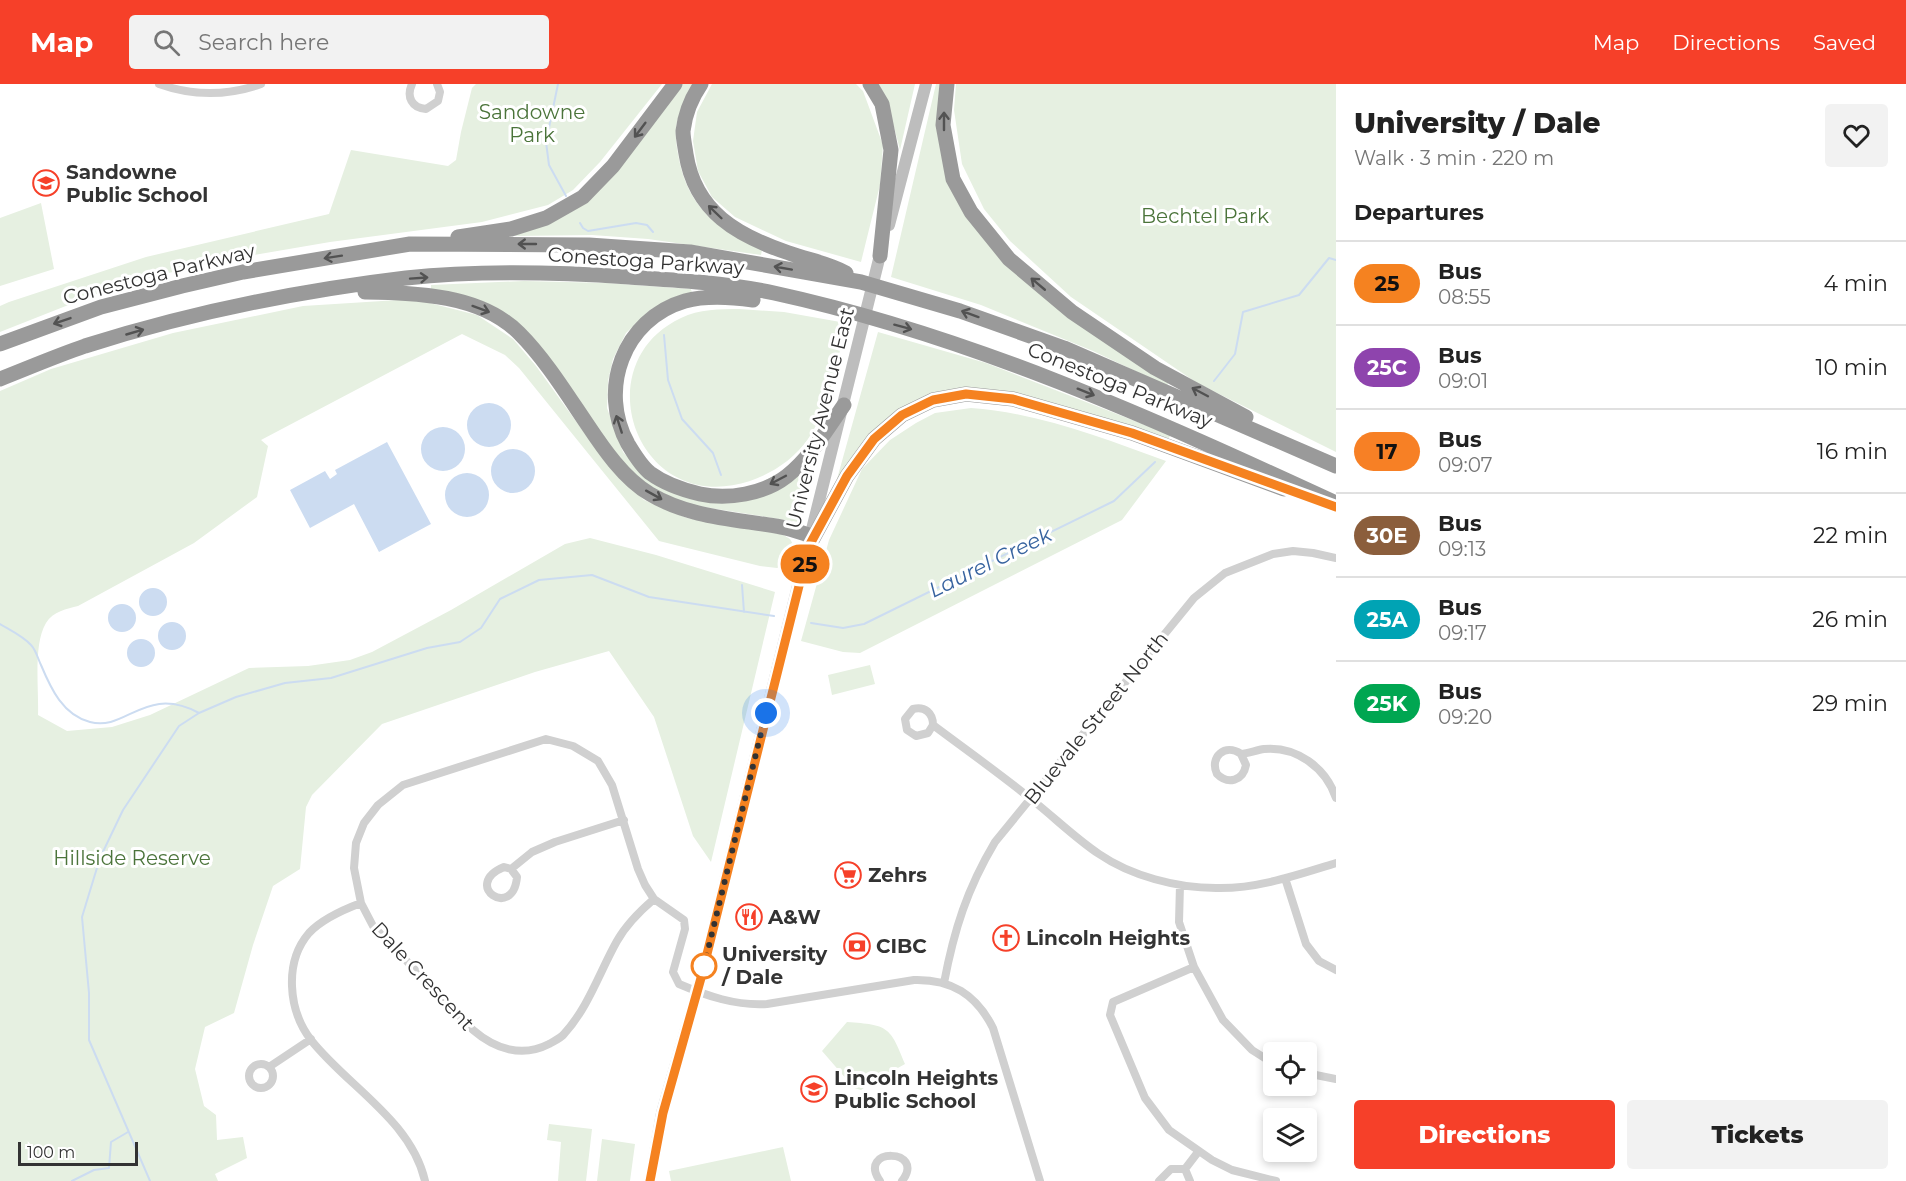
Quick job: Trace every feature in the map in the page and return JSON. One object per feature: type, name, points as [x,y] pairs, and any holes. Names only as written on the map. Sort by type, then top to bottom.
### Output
[{"type":"highway","points":[[410,244],[511,228],[546,218],[583,197],[613,166],[675,84]]},
{"type":"highway","points":[[701,84],[694,94],[683,132],[688,170],[701,197],[716,214],[738,231],[788,253],[835,267],[861,282]]},
{"type":"highway","points":[[870,84],[882,104],[891,150],[880,256]]},
{"type":"highway","points":[[947,84],[943,125],[953,179],[971,212],[1009,258],[1072,312],[1155,368],[1330,463]]},
{"type":"highway","name":"Conestoga Parkway","points":[[0,344],[101,307],[183,286],[243,272],[410,244],[589,244],[690,252],[861,282],[960,311],[1064,348],[1330,463]]},
{"type":"highway","name":"Conestoga Parkway","points":[[0,379],[83,347],[201,313],[406,278],[486,273],[604,275],[694,281],[771,292],[930,334],[1040,373],[1162,423],[1336,505]]},
{"type":"highway","points":[[320,291],[418,292],[448,298],[490,312],[518,332],[565,391],[596,437],[626,474],[649,494],[690,511],[784,527],[810,541],[847,476],[874,439],[902,415],[933,400],[966,394],[1013,399],[1132,433],[1336,505]]},
{"type":"highway","points":[[825,305],[782,304],[710,297],[684,302],[659,313],[637,333],[620,360],[615,384],[615,411],[621,431],[634,455],[650,472],[679,489],[714,497],[751,493],[786,477],[810,453],[844,405]]},
{"type":"main road","name":"University Avenue East","points":[[650,1181],[663,1113],[697,990],[880,256],[926,84]]},
{"type":"street","points":[[159,84],[187,92],[221,93],[245,90],[261,84]]},
{"type":"street","points":[[412,84],[409,90],[410,100],[417,107],[426,109],[438,101],[440,92],[437,84]]},
{"type":"street","name":"Bluevale Street North","points":[[944,983],[955,930],[972,884],[995,842],[1194,598],[1225,573],[1273,554],[1293,551],[1313,552],[1336,558]]},
{"type":"street","points":[[933,725],[1098,853],[1114,863],[1153,878],[1180,885],[1215,888],[1254,886],[1336,863]]},
{"type":"street","name":"Dale Crescent","points":[[654,899],[619,938],[579,1014],[563,1035],[531,1051],[515,1051],[486,1042],[373,926],[361,903],[354,868],[356,843],[364,823],[378,805],[403,785],[546,739],[573,746],[598,761],[612,785],[645,885],[654,899],[684,920],[685,929],[673,972],[679,984],[697,990]]},
{"type":"street","points":[[1241,754],[1266,749],[1289,751],[1307,759],[1324,774],[1336,798]]},
{"type":"street","points":[[511,869],[532,852],[555,842],[624,820]]},
{"type":"street","points":[[1285,878],[1306,944],[1319,961],[1336,970]]},
{"type":"street","points":[[1180,885],[1179,922],[1194,967],[1223,1020],[1252,1050],[1263,1057]]},
{"type":"street","points":[[361,903],[341,911],[310,932],[295,958],[292,983],[298,1017],[311,1039],[401,1132],[416,1156],[425,1181]]},
{"type":"street","points":[[1194,967],[1113,1002],[1110,1015],[1145,1098],[1169,1130],[1198,1152],[1232,1170],[1276,1181]]},
{"type":"street","points":[[697,990],[734,1003],[749,1005],[914,980],[931,980],[944,983],[968,995],[976,1001],[993,1028],[1040,1181]]},
{"type":"street","points":[[269,1067],[311,1039]]},
{"type":"street","points":[[1317,1075],[1336,1079]]},
{"type":"street","points":[[1185,1169],[1198,1152]]},
{"type":"street","points":[[880,1181],[876,1175],[876,1166],[881,1158],[888,1155],[897,1155],[904,1161],[907,1168],[906,1179]]},
{"type":"street","points":[[1159,1181],[1171,1169],[1185,1169]]},
{"type":"street","points":[[1185,1169],[1190,1181]]},
{"type":"green space","name":"Sandowne Park","points":[[476,84],[662,84],[600,162],[573,190],[548,205],[482,222],[330,242],[218,261],[119,285],[0,332],[0,306],[9,302],[146,257],[329,214],[351,150],[448,166],[456,160],[472,88]]},
{"type":"green space","points":[[682,84],[693,84],[676,127],[678,153],[686,184],[693,197],[711,219],[735,236],[762,250],[761,255],[648,239],[592,235],[515,236],[515,232],[574,210]]},
{"type":"green space","points":[[712,84],[856,84],[863,91],[883,145],[880,185],[861,262],[786,241],[735,217],[712,197],[698,171],[693,141],[697,112]]},
{"type":"green space","points":[[876,84],[915,84],[900,150],[894,127]]},
{"type":"green space","points":[[936,84],[942,84],[939,138],[1000,254],[1169,381],[1167,386],[1093,351],[981,305],[891,277]]},
{"type":"green space","name":"Bechtel Park","points":[[956,84],[1336,84],[1336,452],[1197,383],[1071,297],[1010,241],[984,209],[962,164],[954,110]]},
{"type":"green space","points":[[41,203],[54,269],[0,286],[0,218]]},
{"type":"green space","points":[[524,281],[607,283],[691,289],[692,293],[651,309],[626,333],[613,359],[608,381],[607,408],[623,452],[644,475],[722,502],[815,455],[798,522],[679,503],[651,490],[624,464],[516,324],[431,290],[431,285]]},
{"type":"green space","name":"Hillside Reserve","points":[[414,299],[477,315],[513,339],[536,366],[596,449],[644,500],[687,518],[782,534],[790,539],[794,546],[789,564],[777,568],[760,566],[659,541],[519,368],[505,355],[462,334],[261,440],[268,446],[257,497],[194,543],[78,606],[52,616],[46,623],[39,643],[38,715],[67,731],[112,727],[150,715],[249,668],[308,666],[350,660],[372,652],[451,610],[565,544],[590,538],[656,555],[775,592],[711,862],[693,836],[654,717],[609,651],[535,672],[382,724],[312,795],[306,807],[300,869],[273,886],[234,1013],[205,1027],[195,1069],[204,1106],[216,1115],[217,1140],[243,1137],[247,1158],[215,1174],[218,1181],[0,1181],[0,391],[51,369],[173,333],[303,306]]},
{"type":"green space","points":[[739,309],[784,312],[846,323],[828,398],[808,439],[796,453],[759,478],[711,487],[678,478],[653,458],[636,431],[630,400],[635,368],[651,340],[681,318],[702,311]]},
{"type":"green space","points":[[878,332],[986,363],[1171,435],[1167,440],[1073,411],[927,397],[837,479]]},
{"type":"green space","points":[[971,408],[1046,421],[1094,435],[1166,461],[1122,520],[860,653],[843,652],[801,641],[829,540],[862,469],[890,440],[916,423],[935,413]]},
{"type":"green space","points":[[870,665],[875,684],[832,695],[828,675]]},
{"type":"green space","points":[[847,1022],[871,1024],[886,1030],[895,1042],[905,1064],[861,1090],[851,1087],[822,1051]]},
{"type":"green space","points":[[549,1124],[592,1129],[586,1181],[558,1181],[561,1142],[547,1140]]},
{"type":"green space","points":[[602,1139],[635,1144],[630,1181],[597,1181]]},
{"type":"green space","points":[[783,1147],[791,1181],[671,1181],[669,1171]]},
{"type":"water","points":[[489,403],[505,409],[511,425],[505,441],[489,447],[473,441],[467,425],[473,409]]},
{"type":"water","points":[[443,427],[459,433],[465,449],[459,465],[443,471],[427,465],[421,449],[427,433]]},
{"type":"water","points":[[387,442],[431,524],[379,552],[354,504],[310,528],[290,490],[325,471],[330,479],[337,474],[335,470]]},
{"type":"water","points":[[513,449],[529,455],[535,471],[529,487],[513,493],[497,487],[491,471],[497,455]]},
{"type":"water","points":[[467,473],[483,479],[489,495],[483,511],[467,517],[451,511],[445,495],[451,479]]},
{"type":"water","points":[[153,588],[163,592],[167,602],[163,612],[153,616],[143,612],[139,602],[143,592]]},
{"type":"water","points":[[122,604],[132,608],[136,618],[132,628],[122,632],[112,628],[108,618],[112,608]]},
{"type":"water","points":[[172,622],[182,626],[186,636],[182,646],[172,650],[162,646],[158,636],[162,626]]},
{"type":"water","points":[[141,639],[151,643],[155,653],[151,663],[141,667],[131,663],[127,653],[131,643]]},
{"type":"waterway","points":[[558,84],[546,142],[549,165],[566,196]]},
{"type":"waterway","points":[[580,223],[588,231],[636,223],[647,225],[653,232]]},
{"type":"waterway","name":"Laurel Creek","points":[[1214,381],[1235,354],[1243,312],[1299,295],[1329,258],[1336,260]]},
{"type":"waterway","points":[[664,335],[668,380],[682,419],[713,453],[721,475]]},
{"type":"waterway","name":"Laurel Creek","points":[[811,623],[843,628],[864,624],[1114,501],[1155,462]]},
{"type":"waterway","points":[[150,1181],[89,1040],[89,993],[82,917],[100,858],[123,810],[179,726],[199,713],[236,697],[285,683],[331,678],[427,648],[460,642],[481,628],[500,599],[539,580],[592,575],[649,597],[774,616]]},
{"type":"waterway","points":[[742,585],[744,612]]},
{"type":"waterway","points":[[0,624],[31,645],[59,700],[72,714],[81,719],[103,723],[115,721],[138,710],[164,704],[180,705],[199,713]]},
{"type":"waterway","points":[[72,1181],[94,1170],[109,1168],[111,1142],[128,1132]]},
{"type":"bus line","name":"25","points":[[650,1181],[663,1113],[701,978],[809,546],[847,476],[874,439],[902,415],[933,400],[966,394],[1013,399],[1132,433],[1336,507]]},
{"type":"place","name":"Sandowne Public School","points":[[46,183]]},
{"type":"place","name":"Zehrs","points":[[848,875]]},
{"type":"place","name":"A&W","points":[[749,917]]},
{"type":"place","name":"Lincoln Heights","points":[[1006,938]]},
{"type":"place","name":"CIBC","points":[[857,946]]},
{"type":"place","name":"University / Dale","points":[[704,966]]},
{"type":"place","name":"Lincoln Heights Public School","points":[[814,1089]]},
{"type":"route","points":[[704,966],[766,713]]}]
